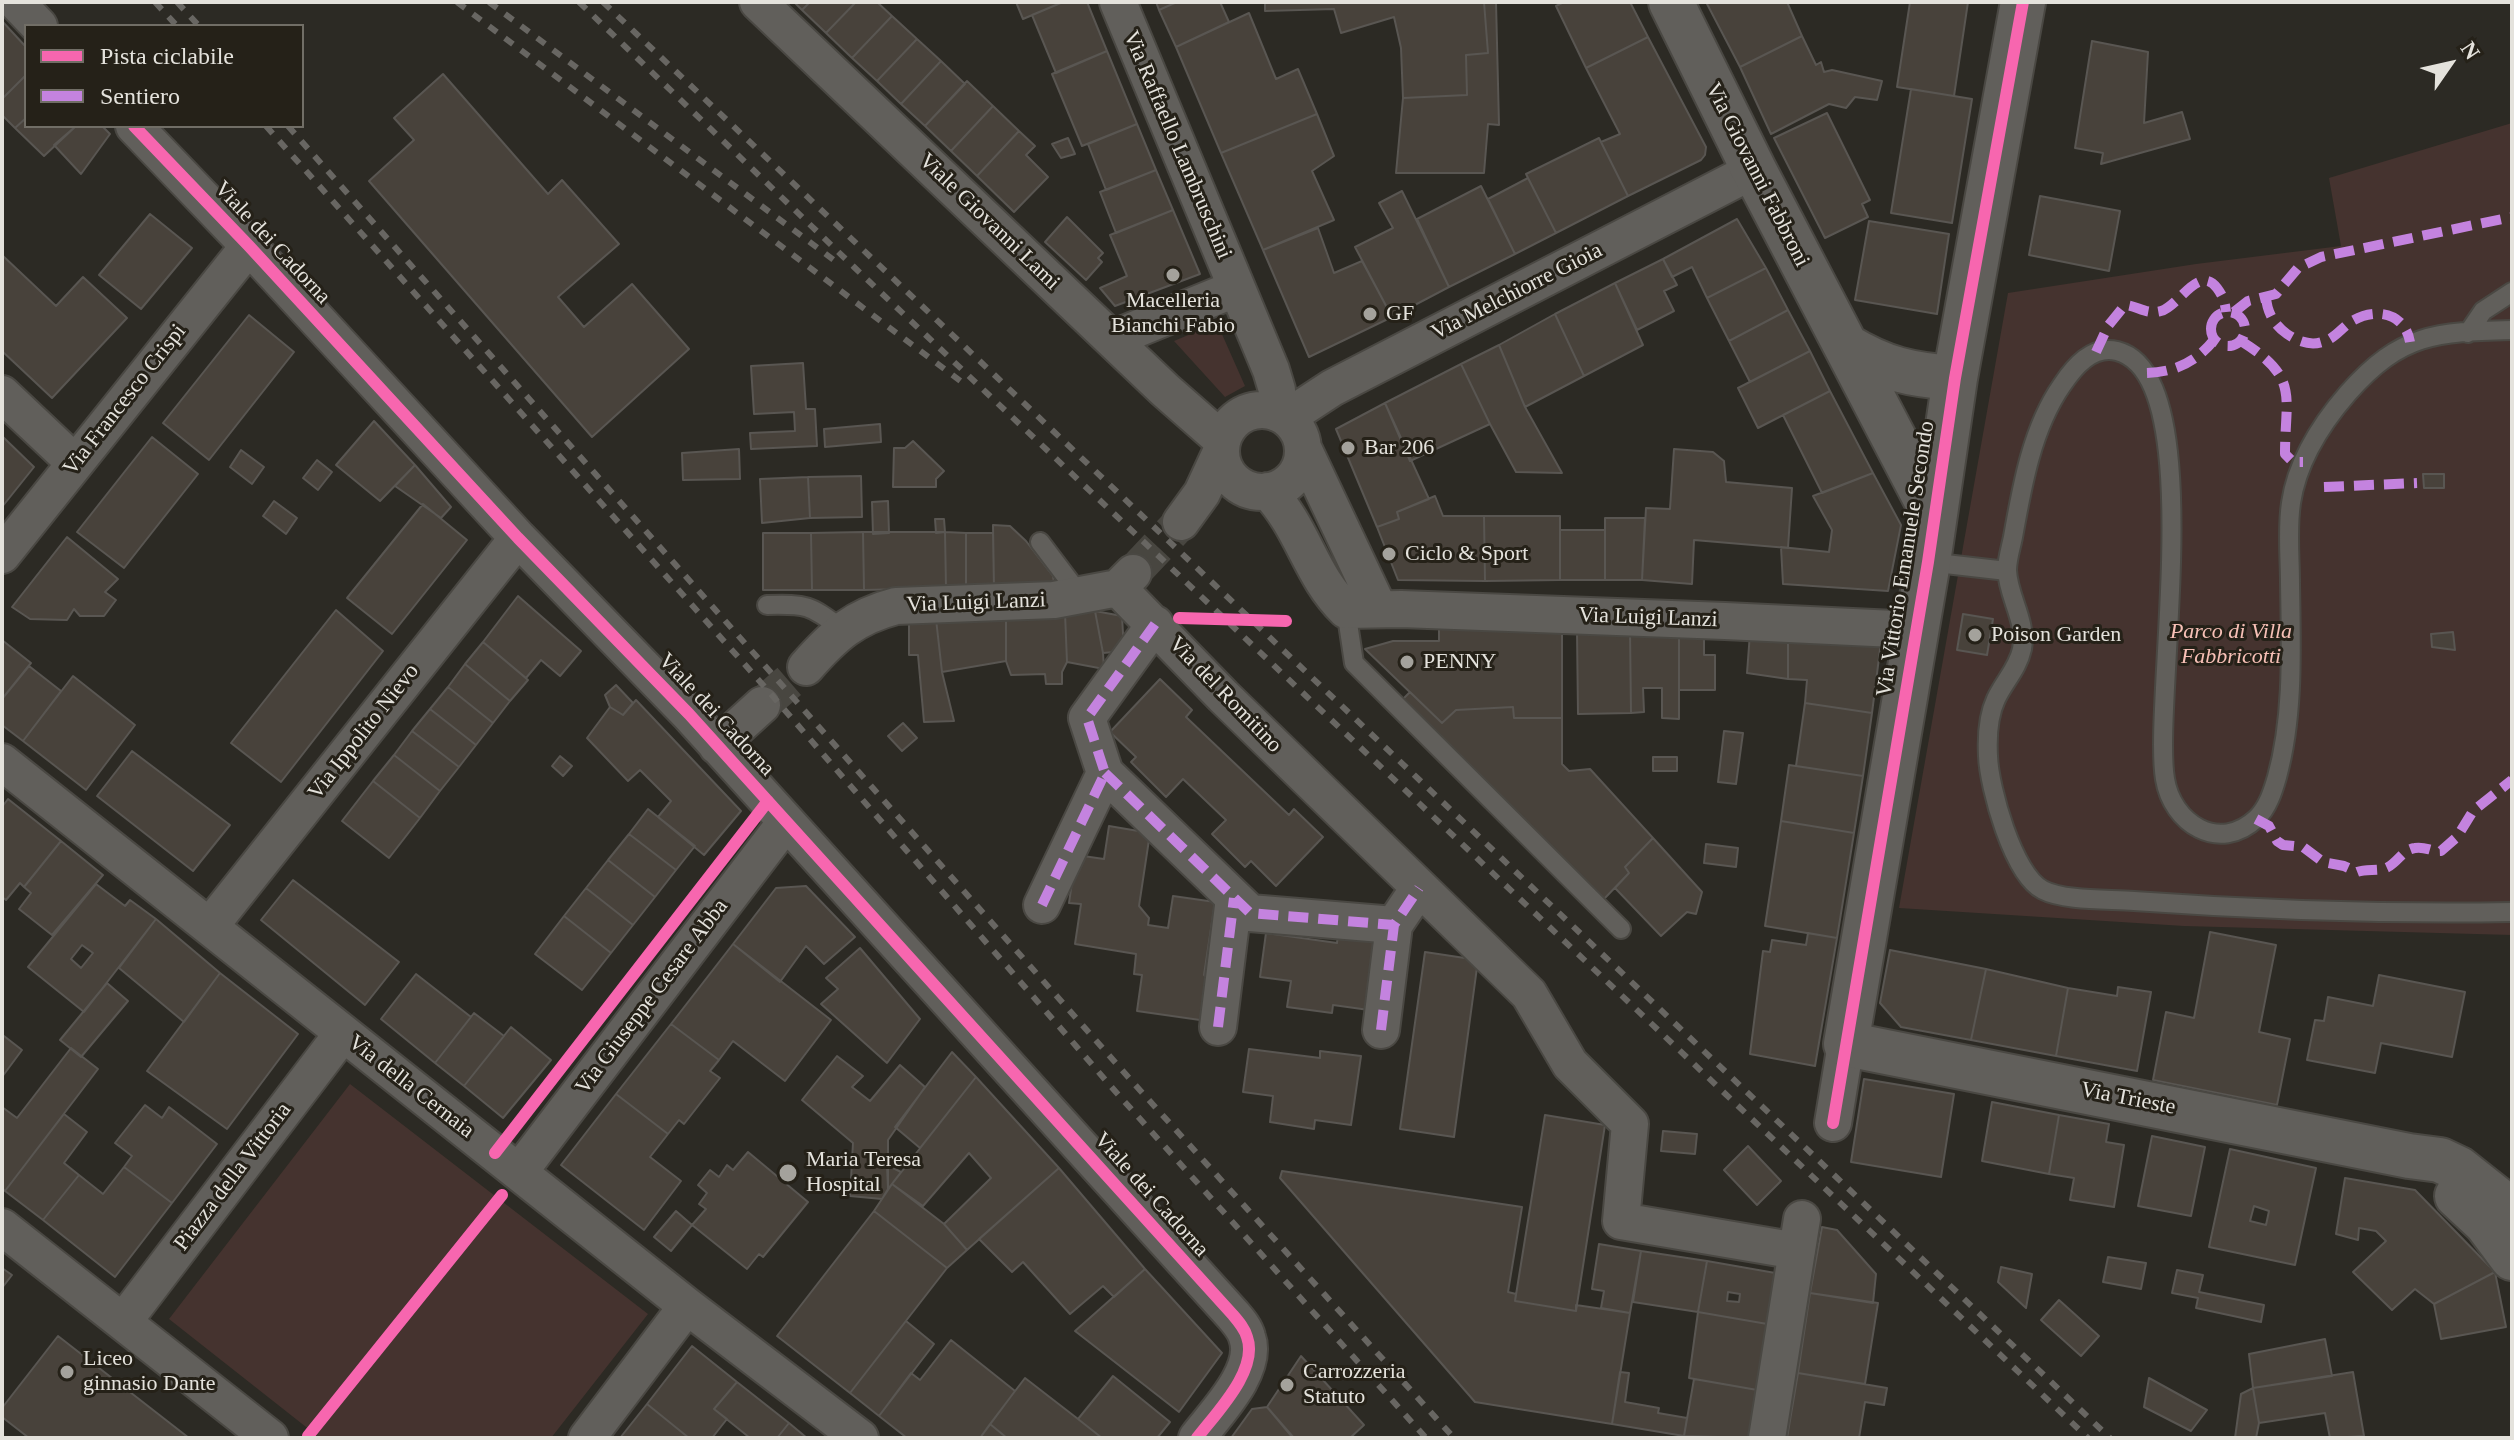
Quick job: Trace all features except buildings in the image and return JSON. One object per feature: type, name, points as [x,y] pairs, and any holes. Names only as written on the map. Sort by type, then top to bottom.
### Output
[{"type":"street","points":[[16,2],[37,24]]},
{"type":"street","name":"Viale Giovanni Lami","points":[[758,2],[1221,446]]},
{"type":"street","name":"Via Raffaello Lambruschini","points":[[1118,2],[1263,349]]},
{"type":"street","name":"Via Giovanni Fabbroni","points":[[1671,2],[1754,170],[1934,515]]},
{"type":"street","name":"Via Vittorio Emanuele Secondo","points":[[1833,1123],[1928,562],[1955,378],[2023,2]]},
{"type":"street","name":"Viale dei Cadorna","points":[[136,128],[518,538],[717,746],[1233,1315],[1244,1329],[1250,1346],[1245,1372],[1197,1438]]},
{"type":"street","name":"Via Melchiorre Gioia","points":[[1279,414],[1300,409],[1332,388],[1754,170]]},
{"type":"street","name":"Via Francesco Crispi","points":[[2,555],[249,246]]},
{"type":"street","points":[[1112,339],[1237,288]]},
{"type":"street","points":[[1846,346],[1887,368],[1915,375],[1955,378]]},
{"type":"street","points":[[1263,349],[1279,370],[1293,381],[1311,389],[1332,388]]},
{"type":"street","points":[[1263,349],[1275,380],[1279,414]]},
{"type":"street","points":[[2,394],[75,463]]},
{"type":"street","points":[[1880,409],[1910,426],[1925,429],[1947,426]]},
{"type":"street","points":[[1303,448],[1300,466],[1294,477],[1280,488],[1185,518],[1213,472],[1232,422],[1256,410],[1279,414],[1298,431],[1363,609]]},
{"type":"street","points":[[1221,446],[1224,468],[1233,481],[1261,492],[1292,519],[1322,582],[1363,609]]},
{"type":"street","name":"Via Ippolito Nievo","points":[[210,926],[518,538]]},
{"type":"street","name":"Via Luigi Lanzi","points":[[806,667],[842,629],[877,611],[896,606],[1054,600],[1125,580],[1155,624]]},
{"type":"street","name":"Via Luigi Lanzi","points":[[1363,609],[1916,630]]},
{"type":"street","name":"Via del Romitino","points":[[1394,925],[1250,913],[1105,773],[1087,718],[1155,624],[1223,696],[1529,994],[1570,1064],[1630,1124],[1621,1221],[1799,1235],[1767,1438]]},
{"type":"street","points":[[717,746],[762,705]]},
{"type":"street","name":"Via della Cernaia","points":[[2,762],[687,1306],[860,1438]]},
{"type":"street","points":[[1042,905],[1105,773]]},
{"type":"street","name":"Via Giuseppe Cesare Abba","points":[[519,1172],[786,822]]},
{"type":"street","points":[[1381,1030],[1394,925],[1419,888]]},
{"type":"street","points":[[1218,1027],[1234,898]]},
{"type":"street","name":"Piazza della Vittoria","points":[[123,1322],[343,1033]]},
{"type":"street","name":"Via Trieste","points":[[1846,1044],[2440,1160],[2459,1169],[2512,1211]]},
{"type":"street","name":"Via Trieste","points":[[2409,1156],[2486,1223],[2512,1258]]},
{"type":"street","points":[[2,1227],[270,1438]]},
{"type":"street","points":[[587,1438],[687,1306]]},
{"type":"lane","points":[[2468,333],[2483,311],[2512,292]]},
{"type":"lane","points":[[2512,330],[2445,334],[2410,342],[2373,366],[2323,425],[2303,462],[2290,507],[2291,660],[2285,741],[2269,799],[2256,819],[2240,829],[2214,834],[2188,823],[2175,808],[2165,780],[2162,741],[2170,567],[2169,457],[2161,409],[2152,381],[2129,357],[2113,350],[2091,355],[2073,371],[2056,395],[2040,428],[2029,466],[2007,571],[2020,617],[2022,647],[2014,671],[1994,703],[1990,717],[1988,758],[1996,806],[2019,860],[2032,881],[2044,891],[2087,898],[2225,907],[2373,913],[2512,912]]},
{"type":"lane","points":[[1040,542],[1080,595]]},
{"type":"lane","points":[[1928,562],[2007,571]]},
{"type":"lane","points":[[767,605],[804,604],[842,629]]},
{"type":"lane","points":[[1363,609],[1354,663],[1621,929]]},
{"type":"green space","name":"Parco di Villa Fabbricotti","points":[[2512,123],[2512,935],[2184,926],[1899,908],[2008,293],[2196,264],[2341,246],[2329,178]]},
{"type":"green space","points":[[1217,323],[1245,386],[1225,397],[1174,341]]},
{"type":"green space","points":[[350,1084],[648,1314],[551,1438],[320,1438],[169,1319]]},
{"type":"tunnel","points":[[1133,573],[1181,522]]},
{"type":"tunnel","points":[[762,705],[806,667]]},
{"type":"railway","points":[[155,2],[175,24]]},
{"type":"railway","points":[[177,2],[197,24]]},
{"type":"railway","points":[[457,2],[963,383]]},
{"type":"railway","points":[[489,2],[835,261]]},
{"type":"railway","points":[[579,2],[2088,1438]]},
{"type":"railway","points":[[603,2],[2110,1438]]},
{"type":"railway","points":[[268,128],[763,685],[1115,1091],[1426,1438]]},
{"type":"railway","points":[[290,128],[1129,1078],[1454,1438]]},
{"type":"marked path","points":[[2234,312],[2248,301],[2276,294],[2298,268],[2321,257],[2512,217]]},
{"type":"marked path","points":[[2096,352],[2108,326],[2125,305],[2151,312],[2161,311],[2196,283],[2210,282],[2217,288],[2226,312]]},
{"type":"marked path","points":[[2266,297],[2278,327],[2304,342],[2327,341],[2352,321],[2370,314],[2388,315],[2396,319],[2407,332],[2410,342]]},
{"type":"marked path","points":[[2228,312],[2240,317],[2245,329],[2240,341],[2228,346],[2216,341],[2211,329],[2216,317],[2228,312]]},
{"type":"marked path","points":[[2147,373],[2167,371],[2184,364],[2214,340]]},
{"type":"marked path","points":[[2241,341],[2260,354],[2281,377],[2287,402],[2285,454],[2293,462],[2303,462]]},
{"type":"marked path","points":[[2324,487],[2417,483]]},
{"type":"marked path","points":[[1042,905],[1105,773],[1087,718],[1155,624]]},
{"type":"marked path","points":[[1105,773],[1250,913],[1394,925],[1419,888]]},
{"type":"marked path","points":[[2256,819],[2269,826],[2277,841],[2283,845],[2303,847],[2323,862],[2357,872],[2381,869],[2392,865],[2411,849],[2441,851],[2457,837],[2473,811],[2512,780]]},
{"type":"marked path","points":[[1218,1027],[1234,898]]},
{"type":"marked path","points":[[1381,1030],[1394,925]]},
{"type":"cycle path","points":[[1833,1123],[1928,562],[1955,378],[2023,2]]},
{"type":"cycle path","points":[[136,128],[518,538],[689,714],[1237,1320],[1247,1337],[1247,1363],[1234,1390],[1197,1438]]},
{"type":"cycle path","points":[[1179,618],[1286,621]]},
{"type":"cycle path","points":[[495,1153],[768,801]]},
{"type":"cycle path","points":[[308,1436],[502,1195]]},
{"type":"place","name":"Macelleria Bianchi Fabio","points":[[1173,275]]},
{"type":"place","name":"GF","points":[[1370,314]]},
{"type":"place","name":"Bar 206","points":[[1348,448]]},
{"type":"place","name":"Ciclo & Sport","points":[[1389,554]]},
{"type":"place","name":"Poison Garden","points":[[1975,635]]},
{"type":"place","name":"PENNY","points":[[1407,662]]},
{"type":"place","name":"Maria Teresa Hospital","points":[[788,1173]]},
{"type":"place","name":"Liceo ginnasio Dante","points":[[67,1372]]},
{"type":"place","name":"Carrozzeria Statuto","points":[[1287,1385]]}]
